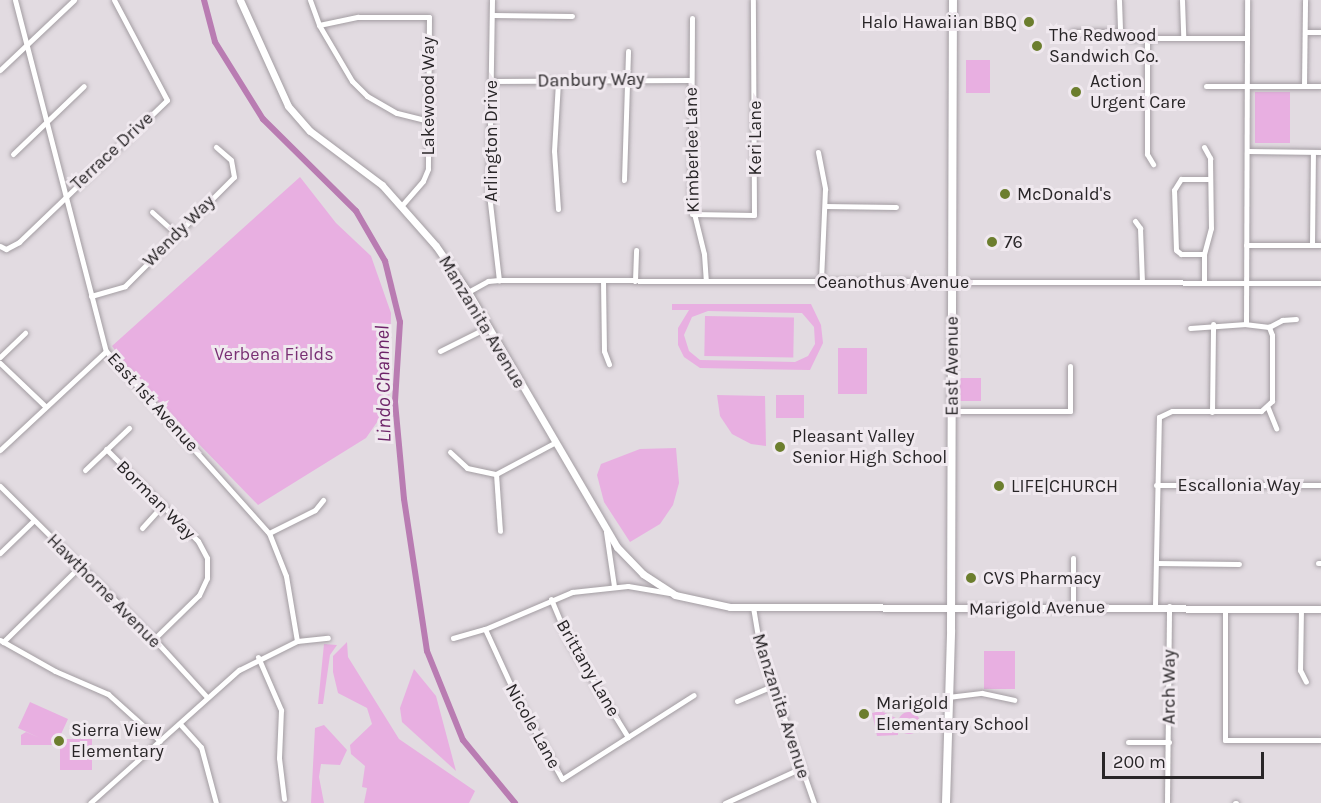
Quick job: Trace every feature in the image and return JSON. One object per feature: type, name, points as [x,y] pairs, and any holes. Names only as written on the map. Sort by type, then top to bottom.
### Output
[{"type":"main road","name":"East Avenue","points":[[946,803],[951,610],[953,0]]},
{"type":"street","name":"East 1st Avenue","points":[[15,0],[45,124],[106,351],[269,533],[286,576],[297,641]]},
{"type":"street","points":[[0,70],[74,0]]},
{"type":"street","name":"Terrace Drive","points":[[0,246],[13,247],[20,242],[65,195],[167,100],[114,0]]},
{"type":"street","name":"Manzanita Avenue","points":[[240,0],[288,106],[310,130],[361,166],[402,205],[468,292],[486,328],[604,528],[643,574],[675,595]]},
{"type":"street","points":[[310,0],[319,26],[340,66],[367,96],[397,113],[428,121]]},
{"type":"street","name":"Arlington Drive","points":[[492,0],[489,194],[497,237],[499,280]]},
{"type":"street","name":"Keri Lane","points":[[692,214],[754,215],[753,0]]},
{"type":"street","points":[[1119,0],[1120,32]]},
{"type":"street","points":[[1182,0],[1183,38]]},
{"type":"street","points":[[1246,324],[1247,0]]},
{"type":"street","points":[[1305,0],[1305,86]]},
{"type":"street","points":[[492,15],[572,16]]},
{"type":"street","name":"Lakewood Way","points":[[319,26],[358,17],[429,17],[428,169],[423,182],[402,205]]},
{"type":"street","name":"Kimberlee Lane","points":[[692,18],[692,214],[704,254],[706,281]]},
{"type":"street","points":[[1072,32],[1120,32],[1129,38],[1247,38]]},
{"type":"street","points":[[1305,32],[1321,32]]},
{"type":"street","points":[[1147,38],[1147,154],[1153,164]]},
{"type":"street","points":[[624,180],[628,51]]},
{"type":"street","name":"Danbury Way","points":[[492,81],[691,80]]},
{"type":"street","points":[[558,81],[554,151],[558,209]]},
{"type":"street","points":[[13,154],[84,86]]},
{"type":"street","points":[[1206,86],[1321,86]]},
{"type":"street","name":"Wendy Way","points":[[91,296],[111,293],[125,286],[175,233],[234,177],[231,160],[216,147]]},
{"type":"street","points":[[1204,147],[1210,158],[1211,228],[1204,254],[1204,283]]},
{"type":"street","points":[[1247,151],[1321,152]]},
{"type":"street","points":[[818,152],[825,206],[821,282]]},
{"type":"street","points":[[1312,245],[1313,152]]},
{"type":"street","points":[[1204,254],[1180,254],[1176,250],[1174,190],[1181,179],[1210,179]]},
{"type":"street","points":[[825,206],[896,207]]},
{"type":"street","points":[[152,212],[175,233]]},
{"type":"street","points":[[1135,220],[1140,228],[1142,282]]},
{"type":"street","points":[[1246,245],[1321,245]]},
{"type":"street","points":[[635,281],[636,250]]},
{"type":"street","name":"Ceanothus Avenue","points":[[468,292],[488,281],[499,280],[1321,283]]},
{"type":"street","points":[[603,280],[604,351],[609,364]]},
{"type":"street","points":[[1190,328],[1212,324],[1269,327],[1282,320],[1296,319]]},
{"type":"street","points":[[1212,324],[1212,411]]},
{"type":"street","points":[[1268,408],[1272,401],[1272,335],[1269,327]]},
{"type":"street","points":[[440,351],[486,328]]},
{"type":"street","points":[[0,357],[25,333]]},
{"type":"street","points":[[0,450],[106,351]]},
{"type":"street","points":[[0,363],[45,406]]},
{"type":"street","points":[[952,411],[1070,411],[1070,366]]},
{"type":"street","points":[[1155,606],[1157,422],[1162,413],[1268,408]]},
{"type":"street","points":[[1268,408],[1276,428]]},
{"type":"street","points":[[85,470],[129,428]]},
{"type":"street","points":[[450,452],[467,468],[496,474],[554,443]]},
{"type":"street","name":"Borman Way","points":[[106,449],[198,541],[208,567],[199,596],[154,639]]},
{"type":"street","points":[[496,474],[500,531]]},
{"type":"street","name":"Escallonia Way","points":[[1156,484],[1321,485]]},
{"type":"street","name":"Hawthorne Avenue","points":[[0,486],[154,639],[207,697]]},
{"type":"street","points":[[269,533],[315,510],[323,500]]},
{"type":"street","points":[[142,528],[163,505]]},
{"type":"street","points":[[0,553],[33,520]]},
{"type":"street","points":[[604,528],[612,555],[614,586]]},
{"type":"street","points":[[1073,558],[1073,606]]},
{"type":"street","points":[[1156,563],[1239,564]]},
{"type":"street","points":[[80,566],[1,641],[108,694],[160,741]]},
{"type":"street","points":[[453,638],[485,629],[551,599],[614,586],[675,595]]},
{"type":"street","name":"Marigold Avenue","points":[[675,595],[712,606],[753,607],[951,610],[1169,606],[1226,609],[1321,609]]},
{"type":"street","name":"Brittany Lane","points":[[551,599],[569,642],[628,737]]},
{"type":"street","name":"Arch Way","points":[[1167,803],[1169,606]]},
{"type":"street","name":"Manzanita Avenue","points":[[753,607],[755,630],[772,686],[814,803]]},
{"type":"street","points":[[1226,609],[1225,740],[1321,740]]},
{"type":"street","points":[[1301,609],[1300,670],[1306,682]]},
{"type":"street","name":"Nicole Lane","points":[[485,629],[513,692],[562,779],[694,695]]},
{"type":"street","points":[[90,803],[180,724],[207,697],[258,657],[297,641],[328,639]]},
{"type":"street","points":[[258,657],[281,710],[279,758],[284,800]]},
{"type":"street","points":[[737,701],[772,686]]},
{"type":"street","points":[[947,697],[982,693],[1014,700]]},
{"type":"street","points":[[180,724],[201,747],[216,803]]},
{"type":"street","points":[[1128,742],[1169,742]]},
{"type":"street","points":[[725,803],[801,768]]},
{"type":"green space","points":[[966,60],[990,60],[990,93],[966,93]]},
{"type":"green space","points":[[1255,92],[1290,92],[1290,143],[1255,143]]},
{"type":"green space","name":"Verbena Fields","points":[[300,177],[336,223],[371,256],[391,313],[389,405],[366,438],[258,505],[136,379],[112,346]]},
{"type":"green space","points":[[672,304],[811,304],[821,325],[823,343],[810,370],[700,368],[684,357],[678,345],[678,328],[689,310],[672,310]],"holes":[[[708,311],[802,313],[814,327],[815,344],[808,356],[795,362],[700,360],[689,351],[684,335],[692,317]]]},
{"type":"green space","points":[[705,316],[794,318],[793,358],[704,356]]},
{"type":"green space","points":[[838,348],[867,348],[867,394],[838,394]]},
{"type":"green space","points":[[960,378],[981,378],[981,401],[960,401]]},
{"type":"green space","points":[[717,395],[765,396],[766,446],[751,444],[732,434],[720,416]]},
{"type":"green space","points":[[776,395],[804,395],[804,418],[776,418]]},
{"type":"green space","points":[[676,448],[679,483],[673,505],[660,524],[630,542],[604,502],[597,475],[601,464],[640,449]]},
{"type":"green space","points":[[347,642],[348,657],[399,739],[475,791],[469,803],[364,803],[367,788],[362,787],[365,766],[351,754],[350,745],[372,724],[367,708],[338,693],[333,672],[333,656]]},
{"type":"green space","points":[[324,644],[337,645],[330,655],[323,704],[318,704]]},
{"type":"green space","points":[[984,651],[1015,651],[1015,689],[984,689]]},
{"type":"green space","points":[[414,669],[436,696],[456,771],[402,722],[400,708]]},
{"type":"green space","points":[[30,702],[68,719],[56,745],[21,745],[21,735],[26,732],[40,738],[18,728]]},
{"type":"green space","points":[[881,711],[898,719],[898,735],[877,736],[872,713]]},
{"type":"green space","points":[[909,712],[917,715],[920,723],[917,731],[909,734],[901,731],[898,723],[901,715]]},
{"type":"green space","points":[[324,725],[347,750],[340,765],[321,764],[319,777],[324,803],[311,803],[315,728]]},
{"type":"green space","points":[[60,739],[92,739],[92,770],[60,770]]},
{"type":"waterway","name":"Lindo Channel","points":[[204,0],[215,42],[263,119],[356,211],[385,261],[400,322],[395,402],[404,499],[427,651],[463,740],[515,803]]},
{"type":"place","name":"Halo Hawaiian BBQ","points":[[1029,22]]},
{"type":"place","name":"The Redwood Sandwich Co.","points":[[1037,46]]},
{"type":"place","name":"Action Urgent Care","points":[[1076,92]]},
{"type":"place","name":"McDonald's","points":[[1005,194]]},
{"type":"place","name":"76","points":[[992,242]]},
{"type":"place","name":"Pleasant Valley Senior High School","points":[[780,447]]},
{"type":"place","name":"LIFE|CHURCH","points":[[999,486]]},
{"type":"place","name":"CVS Pharmacy","points":[[971,578]]},
{"type":"place","name":"Marigold Elementary School","points":[[864,714]]},
{"type":"place","name":"Sierra View Elementary","points":[[59,741]]}]
